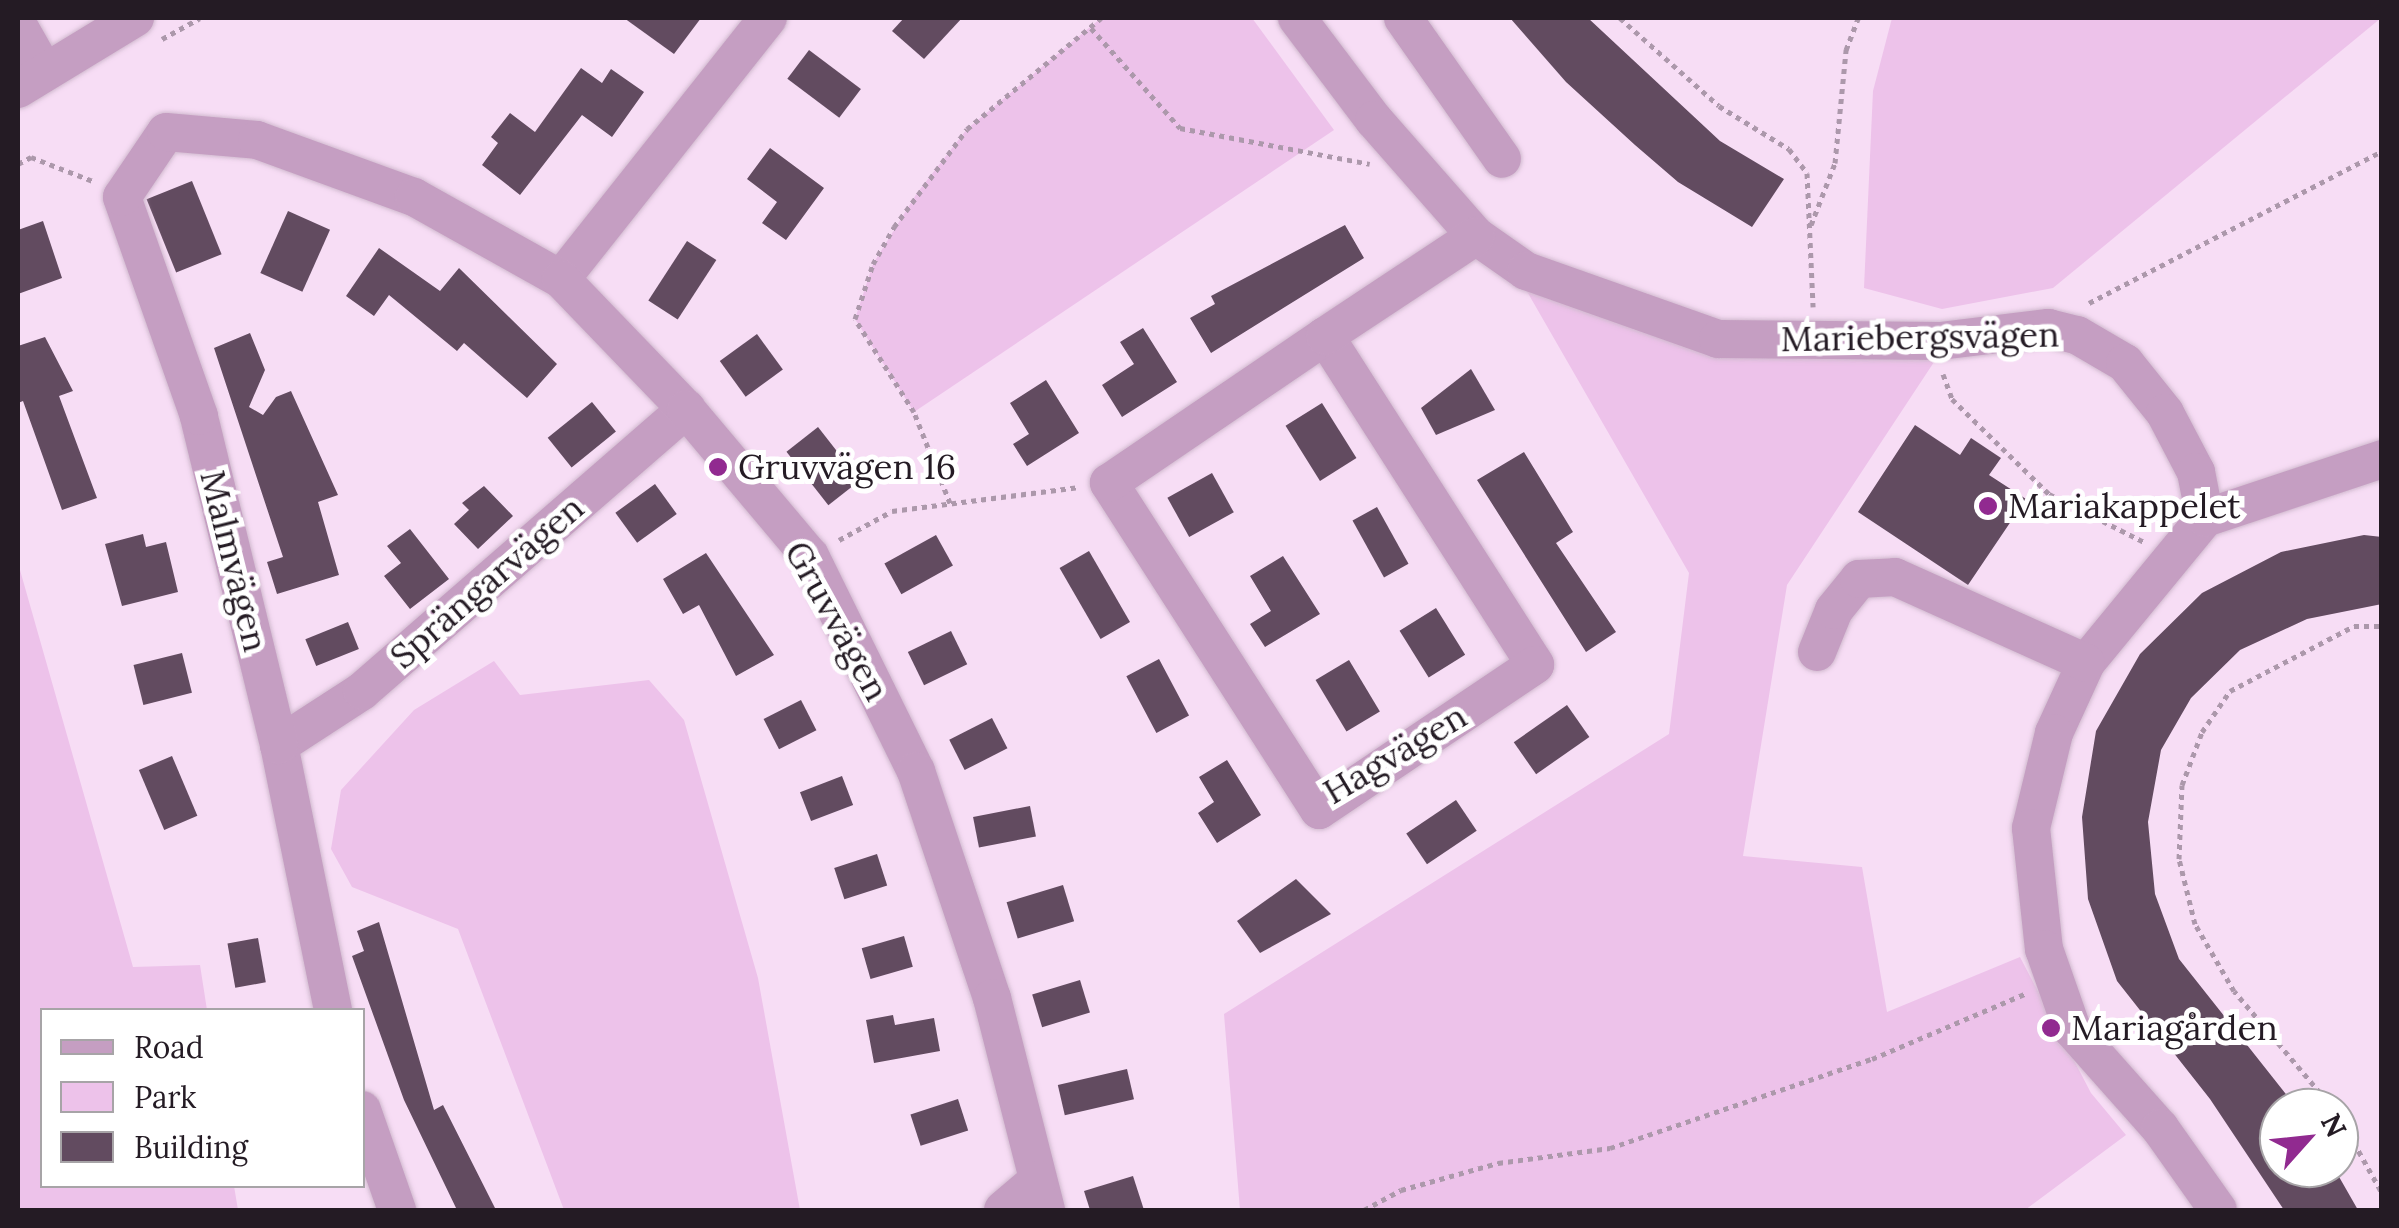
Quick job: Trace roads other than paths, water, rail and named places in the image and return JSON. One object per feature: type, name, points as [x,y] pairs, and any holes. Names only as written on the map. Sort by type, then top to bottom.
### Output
[{"type":"street","points":[[18,25],[31,80],[135,18]]},
{"type":"street","points":[[560,279],[768,18]]},
{"type":"street","name":"Mariebergsvägen","points":[[1297,18],[1476,236],[1526,271],[1718,340],[1940,341],[2048,328],[2077,336],[2125,363],[2164,413],[2196,472],[2205,518]]},
{"type":"street","points":[[1403,18],[1502,159]]},
{"type":"street","name":"Gruvvägen","points":[[122,196],[166,132],[258,140],[414,197],[560,279],[686,409],[810,556],[916,771],[992,998],[1042,1195]]},
{"type":"street","name":"Malmvägen","points":[[122,196],[199,416],[279,745],[332,1008]]},
{"type":"street","points":[[1325,336],[1476,236]]},
{"type":"street","name":"Hagvägen","points":[[1325,336],[1535,666],[1319,810],[1109,483],[1325,336]]},
{"type":"street","name":"Sprängarvägen","points":[[279,745],[362,690],[686,409]]},
{"type":"street","points":[[2218,1210],[2160,1128],[2072,1028],[2054,984],[2032,828],[2054,733],[2086,663],[2205,518],[2300,492],[2382,460]]},
{"type":"street","points":[[1817,652],[1834,610],[1860,579],[1895,577],[2086,663]]},
{"type":"street","points":[[365,1119],[397,1210]]},
{"type":"street","points":[[1003,1210],[1042,1195]]},
{"type":"place","name":"Gruvvägen 16","points":[[718,467]]},
{"type":"place","name":"Mariakappelet","points":[[1988,506]]},
{"type":"place","name":"Mariagården","points":[[2051,1028]]}]
